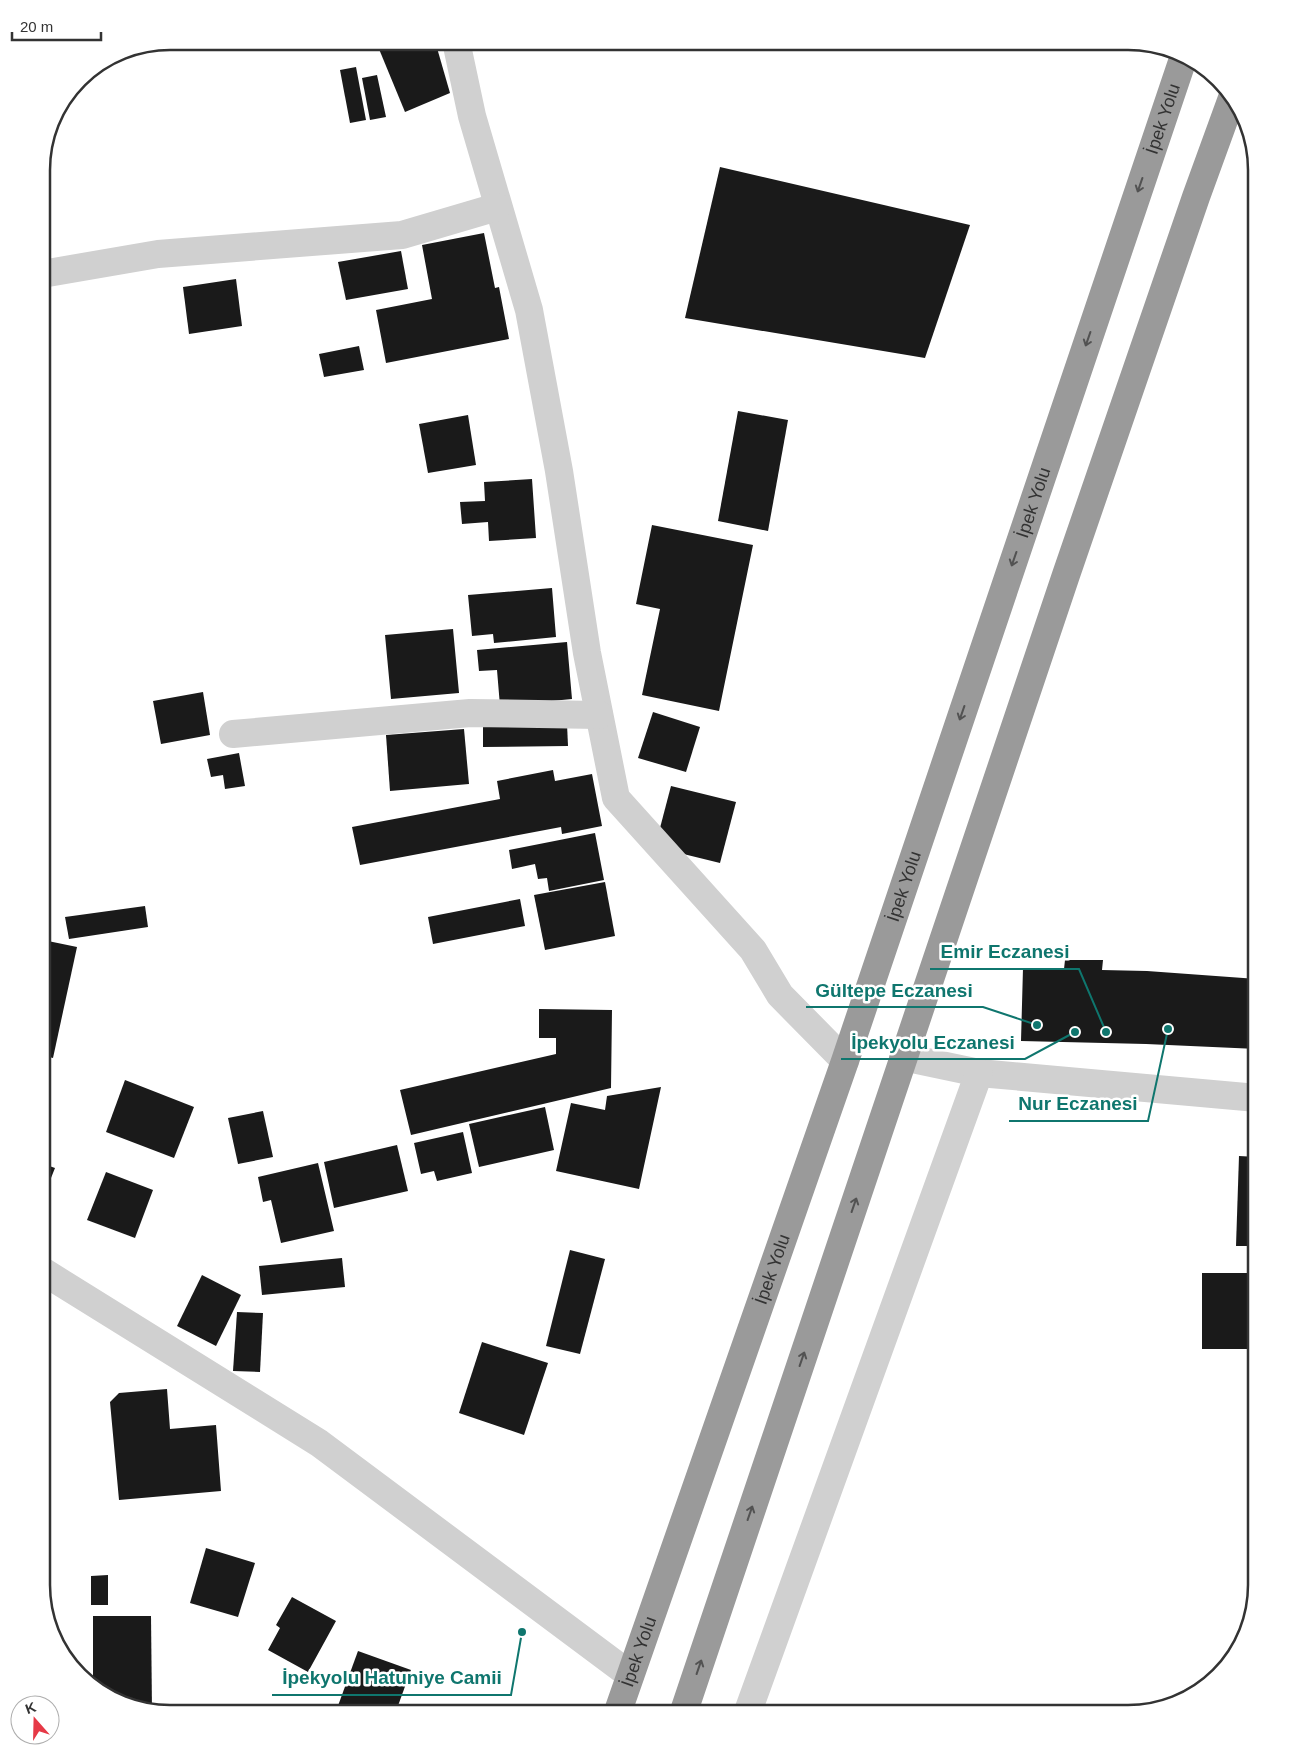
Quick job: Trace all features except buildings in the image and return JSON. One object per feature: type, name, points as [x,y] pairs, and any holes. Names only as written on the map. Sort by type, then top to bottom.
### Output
[{"type":"highway","name":"İpek Yolu","points":[[620,1705],[845,1061],[1182,62]]},
{"type":"highway","points":[[686,1705],[1063,584],[1229,105]]},
{"type":"street","points":[[458,50],[472,116],[497,207],[529,310],[559,471],[587,653],[616,798],[753,950],[780,995],[845,1061]]},
{"type":"street","points":[[50,273],[158,254],[402,235],[497,207]]},
{"type":"street","points":[[233,734],[470,713],[599,715]]},
{"type":"street","points":[[903,1057],[979,1073],[1248,1097]]},
{"type":"street","points":[[750,1705],[979,1073]]},
{"type":"street","points":[[50,1276],[319,1443],[630,1675]]},
{"type":"place","name":"Gültepe Eczanesi","points":[[1037,1025]]},
{"type":"place","name":"Nur Eczanesi","points":[[1168,1029]]},
{"type":"place","name":"İpekyolu Eczanesi","points":[[1075,1032]]},
{"type":"place","name":"Emir Eczanesi","points":[[1106,1032]]},
{"type":"place","name":"İpekyolu Hatuniye Camii","points":[[522,1632]]}]
